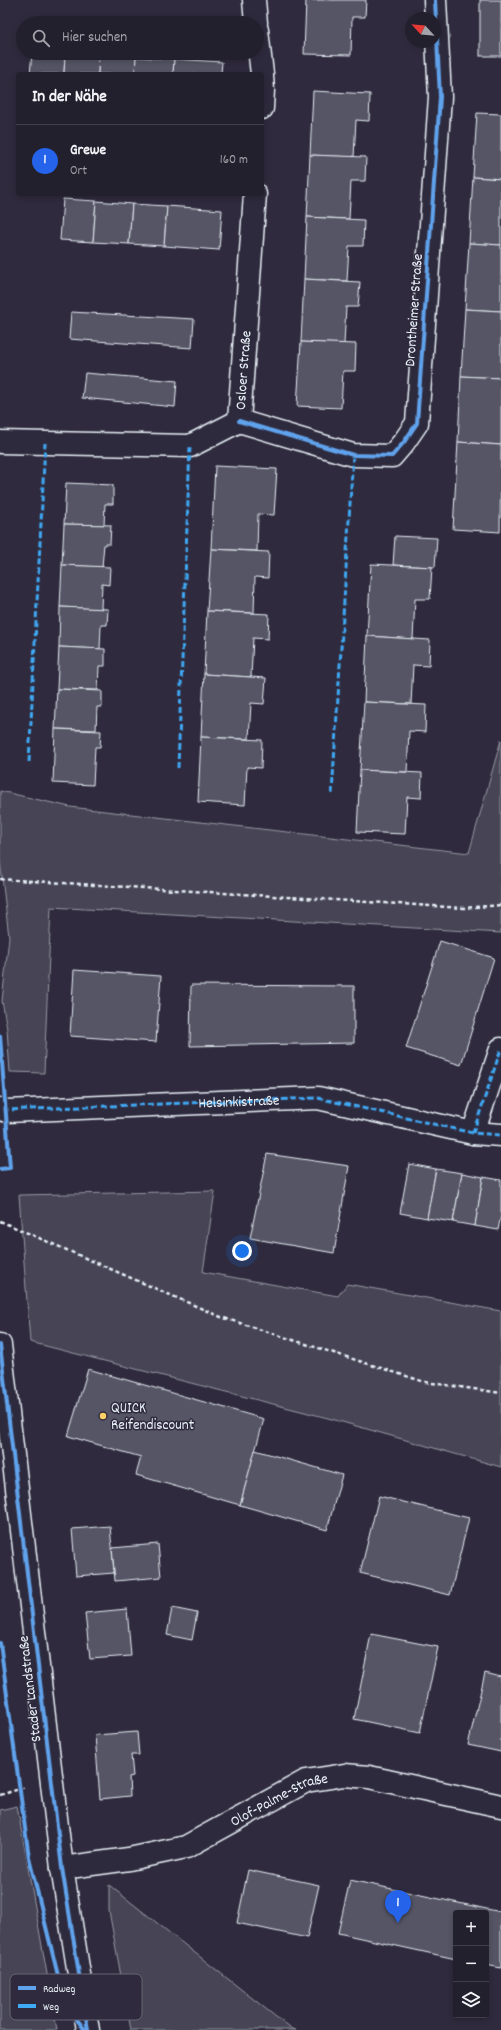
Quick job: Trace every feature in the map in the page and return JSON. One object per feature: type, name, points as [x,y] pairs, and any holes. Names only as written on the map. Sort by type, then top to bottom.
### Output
[{"type":"street","points":[[254,0],[255,16]]},
{"type":"street","name":"Drontheimer Straße","points":[[239,421],[353,456],[392,456],[404,442],[417,422],[440,97],[436,0]]},
{"type":"street","points":[[260,60],[262,72]]},
{"type":"street","name":"Osloer Straße","points":[[0,442],[190,446],[239,421],[255,196]]},
{"type":"street","points":[[473,1134],[501,1049]]},
{"type":"street","name":"Helsinkistraße","points":[[0,1109],[7,1111],[318,1098],[473,1134],[501,1135]]},
{"type":"street","name":"Stader Landstraße","points":[[0,1345],[62,1868],[79,1974]]},
{"type":"street","name":"Olof-Palme-Straße","points":[[62,1868],[129,1859],[186,1847],[306,1781],[344,1776],[369,1777],[501,1806]]},
{"type":"street","name":"Stader Landstraße","points":[[86,2020],[88,2030]]},
{"type":"path","points":[[0,879],[464,908],[501,905]]},
{"type":"path","points":[[0,1221],[221,1317],[425,1382],[501,1393]]},
{"type":"shaded area","points":[[501,740],[501,933],[51,907],[44,1073],[10,1072],[7,1029],[2,1001],[9,937],[0,860],[0,791],[70,807],[469,853]]},
{"type":"shaded area","points":[[215,1191],[203,1272],[338,1296],[347,1284],[501,1311],[501,1467],[328,1418],[30,1342],[19,1195]]},
{"type":"shaded area","points":[[17,1806],[47,1974],[10,1974],[10,2020],[55,2020],[57,2030],[0,2030],[0,1810]]},
{"type":"shaded area","points":[[109,1885],[290,2028],[296,2030],[131,2030],[129,2020],[142,2020],[142,1974],[121,1974],[109,1911]]},
{"type":"building","points":[[306,0],[366,0],[365,17],[352,17],[351,55],[304,54]]},
{"type":"building","points":[[480,0],[501,0],[501,56],[480,56]]},
{"type":"building","points":[[31,60],[65,60],[64,72],[30,72]]},
{"type":"building","points":[[65,60],[99,60],[98,72],[64,72]]},
{"type":"building","points":[[99,60],[136,60],[135,72],[98,72]]},
{"type":"building","points":[[136,60],[174,60],[173,72],[135,72]]},
{"type":"building","points":[[174,60],[222,62],[221,72],[173,72]]},
{"type":"building","points":[[313,91],[370,94],[369,121],[356,120],[354,157],[310,155]]},
{"type":"building","points":[[477,113],[501,114],[501,179],[473,177]]},
{"type":"building","points":[[310,155],[366,157],[365,181],[351,181],[349,219],[307,217]]},
{"type":"building","points":[[473,177],[501,179],[501,245],[469,243]]},
{"type":"building","points":[[63,199],[96,201],[93,242],[60,240]]},
{"type":"building","points":[[96,201],[132,204],[129,244],[93,242]]},
{"type":"building","points":[[132,204],[167,206],[164,246],[129,244]]},
{"type":"building","points":[[167,206],[222,210],[219,250],[164,246]]},
{"type":"building","points":[[307,217],[364,220],[363,246],[349,246],[347,281],[304,279]]},
{"type":"building","points":[[469,243],[501,245],[501,311],[465,309]]},
{"type":"building","points":[[304,279],[360,282],[358,307],[346,307],[344,344],[301,342]]},
{"type":"building","points":[[465,309],[501,311],[501,378],[461,376]]},
{"type":"building","points":[[71,312],[194,319],[192,348],[69,339]]},
{"type":"building","points":[[301,342],[356,344],[355,371],[343,371],[341,408],[297,406]]},
{"type":"building","points":[[85,373],[177,381],[175,407],[82,398]]},
{"type":"building","points":[[461,376],[501,378],[501,445],[458,442]]},
{"type":"building","points":[[458,442],[501,445],[500,532],[453,529]]},
{"type":"building","points":[[215,466],[277,469],[274,515],[258,514],[257,551],[211,549]]},
{"type":"building","points":[[66,483],[113,485],[113,504],[105,504],[104,525],[64,524]]},
{"type":"building","points":[[64,524],[111,525],[110,544],[104,544],[102,567],[62,565]]},
{"type":"building","points":[[395,536],[437,538],[435,567],[393,565]]},
{"type":"building","points":[[211,549],[269,552],[268,578],[255,577],[254,613],[207,611]]},
{"type":"building","points":[[371,564],[432,567],[430,599],[415,599],[413,639],[367,636]]},
{"type":"building","points":[[62,565],[110,567],[109,585],[102,584],[101,609],[60,607]]},
{"type":"building","points":[[60,607],[108,609],[107,625],[101,625],[100,649],[59,647]]},
{"type":"building","points":[[207,611],[269,614],[268,639],[253,638],[251,677],[204,674]]},
{"type":"building","points":[[367,636],[430,640],[429,666],[413,665],[411,704],[364,702]]},
{"type":"building","points":[[59,647],[105,649],[105,666],[99,666],[98,690],[57,689]]},
{"type":"building","points":[[204,674],[266,678],[264,704],[251,703],[249,739],[201,737]]},
{"type":"building","points":[[57,689],[102,691],[102,707],[97,707],[96,730],[55,729]]},
{"type":"building","points":[[364,702],[426,705],[425,732],[409,731],[407,772],[360,770]]},
{"type":"building","points":[[55,729],[101,731],[100,747],[95,747],[93,785],[53,783]]},
{"type":"building","points":[[201,737],[262,740],[261,768],[247,767],[245,805],[198,802]]},
{"type":"building","points":[[360,770],[422,773],[421,798],[407,797],[405,834],[357,832]]},
{"type":"building","points":[[440,941],[494,958],[461,1065],[406,1048]]},
{"type":"building","points":[[74,970],[161,976],[156,1042],[70,1036]]},
{"type":"building","points":[[191,985],[354,986],[354,1043],[190,1046]]},
{"type":"building","points":[[267,1154],[349,1166],[334,1253],[250,1238]]},
{"type":"building","points":[[409,1164],[436,1169],[427,1218],[400,1213]]},
{"type":"building","points":[[436,1169],[462,1173],[453,1222],[427,1218]]},
{"type":"building","points":[[462,1173],[483,1177],[475,1226],[453,1222]]},
{"type":"building","points":[[483,1177],[501,1180],[501,1215],[498,1230],[475,1226]]},
{"type":"building","points":[[88,1369],[264,1419],[240,1505],[136,1475],[141,1457],[68,1436]]},
{"type":"building","points":[[255,1450],[342,1475],[327,1530],[240,1505]]},
{"type":"building","points":[[379,1496],[469,1518],[450,1595],[360,1573]]},
{"type":"building","points":[[110,1526],[114,1573],[76,1576],[72,1529]]},
{"type":"building","points":[[158,1544],[161,1577],[115,1581],[112,1548]]},
{"type":"building","points":[[172,1608],[197,1613],[192,1640],[167,1635]]},
{"type":"building","points":[[127,1609],[131,1656],[90,1659],[85,1613]]},
{"type":"building","points":[[371,1634],[438,1647],[420,1733],[354,1719]]},
{"type":"building","points":[[485,1673],[501,1677],[501,1752],[468,1745]]},
{"type":"building","points":[[137,1732],[139,1755],[131,1755],[133,1776],[129,1777],[130,1796],[100,1799],[95,1735]]},
{"type":"building","points":[[248,1870],[319,1885],[307,1938],[237,1923]]},
{"type":"building","points":[[350,1880],[501,1912],[501,1968],[489,1966],[489,1910],[453,1910],[453,1958],[338,1933]]},
{"type":"marked path","points":[[29,762],[45,443]]},
{"type":"marked path","points":[[178,768],[190,446]]},
{"type":"marked path","points":[[332,794],[353,455]]},
{"type":"marked path","points":[[473,1133],[501,1049]]},
{"type":"marked path","points":[[3,1110],[318,1098],[473,1133],[501,1135]]},
{"type":"cycle path","points":[[239,421],[353,455],[392,456],[417,423],[440,97],[435,0]]},
{"type":"cycle path","points":[[0,1036],[10,1168],[0,1169]]},
{"type":"cycle path","points":[[0,1345],[62,1868],[79,1974]]},
{"type":"cycle path","points":[[0,1643],[29,1858],[58,1974]]},
{"type":"cycle path","points":[[77,2020],[85,2030]]},
{"type":"cycle path","points":[[86,2020],[88,2030]]},
{"type":"place","name":"QUICK Reifendiscount","points":[[103,1416]]},
{"type":"place","name":"Grewe","points":[[398,1923]]}]
